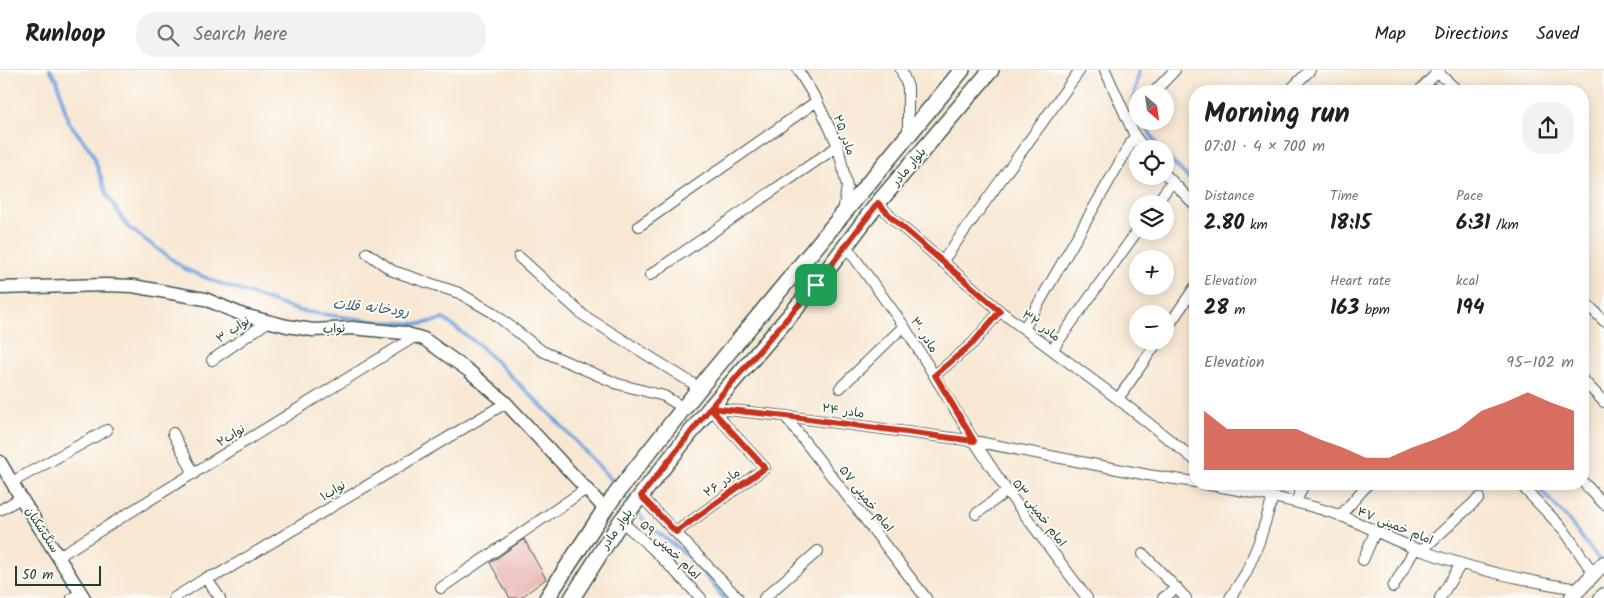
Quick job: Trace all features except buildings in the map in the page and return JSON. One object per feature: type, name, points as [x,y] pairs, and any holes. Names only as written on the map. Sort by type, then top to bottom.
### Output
[{"type":"main road","name":"بلوار مادر","points":[[547,598],[607,505],[700,388],[962,70]]},
{"type":"main road","name":"بلوار مادر","points":[[572,598],[624,518],[710,408],[816,285],[878,203],[992,70]]},
{"type":"main road","points":[[798,269],[816,285]]},
{"type":"main road","points":[[1575,594],[1604,563]]},
{"type":"main road","points":[[1601,598],[1604,595]]},
{"type":"street","name":"مادر ۲۵","points":[[798,70],[817,101],[838,146],[847,187],[843,214]]},
{"type":"street","points":[[901,70],[908,86],[908,136]]},
{"type":"street","points":[[942,262],[1080,70]]},
{"type":"street","points":[[1105,70],[1138,140]]},
{"type":"street","points":[[1161,85],[1175,70]]},
{"type":"street","points":[[1295,85],[1310,70]]},
{"type":"street","points":[[1425,85],[1438,71],[1452,85]]},
{"type":"street","points":[[638,226],[817,101]]},
{"type":"street","points":[[1024,329],[1135,136]]},
{"type":"street","points":[[650,275],[838,146]]},
{"type":"street","points":[[1174,184],[1189,199]]},
{"type":"street","name":"مادر ۳۲","points":[[878,203],[894,220],[1000,311],[1189,453]]},
{"type":"street","points":[[1052,350],[1131,240]]},
{"type":"street","name":"مادر ۳۰","points":[[846,246],[904,326],[974,441]]},
{"type":"street","points":[[367,253],[393,271],[459,293],[492,312],[542,351],[618,384],[664,396],[684,408]]},
{"type":"street","points":[[519,258],[583,315],[700,388]]},
{"type":"street","name":"نواب","points":[[0,288],[133,286],[205,299],[243,315],[313,330],[352,328],[416,336],[424,339],[469,371],[506,403],[586,489],[607,505]]},
{"type":"street","points":[[1174,318],[1189,296]]},
{"type":"street","points":[[1589,306],[1604,321]]},
{"type":"street","points":[[935,375],[973,343],[1000,311]]},
{"type":"street","name":"نواب ۳","points":[[212,360],[269,321]]},
{"type":"street","points":[[840,388],[904,326]]},
{"type":"street","name":"نواب۲","points":[[59,556],[416,336]]},
{"type":"street","points":[[1118,399],[1152,350]]},
{"type":"street","points":[[1589,386],[1604,402]]},
{"type":"street","name":"نواب۱","points":[[174,598],[206,578],[220,574],[506,403]]},
{"type":"street","name":"مادر ۲۴","points":[[710,408],[974,441]]},
{"type":"street","name":"مادر ۲۶","points":[[676,532],[765,468],[710,408]]},
{"type":"street","name":"امام خمینی ۵۷","points":[[786,416],[926,598]]},
{"type":"street","points":[[12,482],[107,430]]},
{"type":"street","points":[[173,433],[194,474]]},
{"type":"street","points":[[974,441],[1148,475],[1189,481]]},
{"type":"street","name":"امام خمینی ۵۳","points":[[974,441],[1007,491],[1087,598]]},
{"type":"street","name":"سنگ‌شکنان","points":[[0,462],[20,498],[59,556],[79,596]]},
{"type":"street","points":[[1589,488],[1604,504]]},
{"type":"street","points":[[441,588],[586,489]]},
{"type":"street","name":"امام خمینی ۴۷","points":[[1244,490],[1296,502],[1340,516],[1418,550],[1461,564],[1543,584],[1575,594]]},
{"type":"street","points":[[1296,502],[1301,490]]},
{"type":"street","points":[[1340,516],[1363,490]]},
{"type":"street","points":[[1526,490],[1564,530],[1593,573]]},
{"type":"street","points":[[976,514],[1007,491]]},
{"type":"street","points":[[1230,598],[1246,573],[1259,542],[1273,497]]},
{"type":"street","points":[[0,510],[20,498]]},
{"type":"street","name":"امام خمینی ۵۹","points":[[639,498],[676,532],[738,598]]},
{"type":"street","points":[[1392,587],[1418,550],[1479,498]]},
{"type":"street","name":"امام خمینی ۵۹","points":[[624,518],[701,598]]},
{"type":"street","points":[[1363,560],[1375,532]]},
{"type":"street","points":[[764,598],[818,551]]},
{"type":"street","points":[[1143,554],[1186,598]]},
{"type":"street","points":[[1440,598],[1461,564]]},
{"type":"street","points":[[206,578],[220,598]]},
{"type":"street","points":[[1164,598],[1176,588]]},
{"type":"waterway","name":"رودخانه قلات","points":[[50,70],[57,80],[68,121],[92,152],[108,197],[128,227],[185,269],[216,282],[300,311],[379,322],[421,324],[444,319],[480,346],[554,418],[617,486]]},
{"type":"waterway","points":[[1136,85],[1139,70]]},
{"type":"waterway","points":[[1148,130],[1154,140]]},
{"type":"waterway","points":[[1174,164],[1189,178]]},
{"type":"waterway","points":[[1541,490],[1565,516],[1601,562]]},
{"type":"waterway","name":"رودخانه قلات","points":[[621,492],[631,504]]},
{"type":"waterway","name":"رودخانه قلات","points":[[635,509],[647,524],[691,558],[724,598]]},
{"type":"route","points":[[816,285],[710,408],[641,496],[676,532],[765,468],[710,408],[974,441],[935,375],[973,343],[1000,311],[894,220],[878,203],[816,285]]}]
